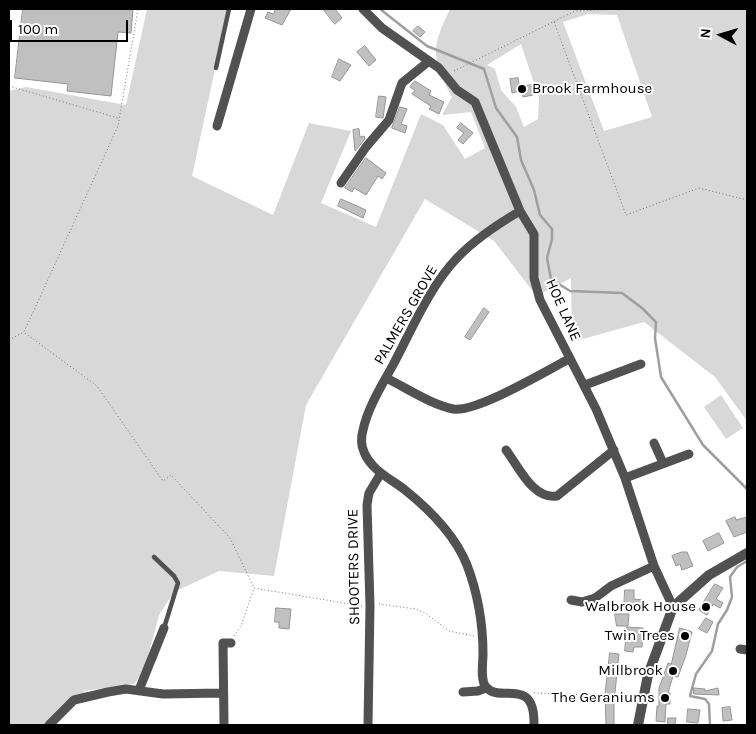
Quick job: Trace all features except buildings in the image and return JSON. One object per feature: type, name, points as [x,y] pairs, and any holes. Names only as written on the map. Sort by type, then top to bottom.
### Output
[{"type":"street","points":[[217,126],[251,9]]},
{"type":"street","name":"HOE LANE","points":[[363,9],[382,28],[446,75],[457,90],[474,102],[520,211],[534,234],[534,278],[540,300],[569,359],[585,385],[614,450],[654,566],[673,607]]},
{"type":"street","points":[[341,183],[366,147],[389,120],[402,83],[429,61]]},
{"type":"street","name":"PALMERS GROVE","points":[[381,473],[368,460],[362,443],[366,418],[386,378],[449,267],[494,226],[520,211]]},
{"type":"street","name":"PALMERS GROVE","points":[[386,378],[442,405],[460,410],[479,405],[569,359]]},
{"type":"street","points":[[585,385],[642,364]]},
{"type":"street","points":[[654,443],[663,463]]},
{"type":"street","points":[[506,450],[539,494],[548,497],[557,496],[614,450]]},
{"type":"street","points":[[625,478],[689,454]]},
{"type":"street","points":[[381,473],[428,511],[457,544],[473,583],[479,604],[483,638],[483,680],[486,688],[492,691],[524,696],[534,712],[534,725]]},
{"type":"street","name":"SHOOTERS DRIVE","points":[[368,725],[370,604],[367,505],[369,493],[381,473]]},
{"type":"street","points":[[638,725],[643,696],[660,640],[673,607],[709,575],[747,553]]},
{"type":"street","points":[[572,600],[582,602],[595,598],[611,586],[654,566]]},
{"type":"street","points":[[139,690],[164,628]]},
{"type":"street","points":[[223,643],[222,693],[224,725]]},
{"type":"street","points":[[462,692],[478,691],[486,688]]},
{"type":"street","points":[[49,725],[74,700],[108,692],[139,690],[163,694],[222,693]]},
{"type":"lane","points":[[216,68],[230,9]]},
{"type":"lane","points":[[154,557],[174,576],[178,583],[164,628]]},
{"type":"path","points":[[9,340],[24,332],[118,126],[138,9]]},
{"type":"path","points":[[446,75],[575,11],[624,9]]},
{"type":"path","points":[[554,22],[626,215],[699,188],[747,200]]},
{"type":"path","points":[[9,86],[119,119]]},
{"type":"path","points":[[24,332],[97,386],[163,480],[171,475],[230,538],[254,588],[240,626],[223,643]]},
{"type":"path","points":[[254,588],[327,602],[370,604],[416,610],[425,613],[449,630],[483,638]]},
{"type":"path","points":[[528,700],[531,693],[643,696]]},
{"type":"shaded area","points":[[147,9],[228,9],[192,176],[273,215],[309,123],[351,131],[321,203],[376,227],[421,114],[443,125],[465,159],[485,148],[471,112],[442,115],[452,97],[440,72],[436,53],[439,34],[450,9],[747,9],[747,421],[715,377],[644,322],[572,342],[571,278],[547,291],[535,294],[494,241],[425,199],[306,405],[274,576],[219,571],[174,592],[159,615],[144,672],[134,684],[83,691],[92,695],[83,697],[49,725],[9,725],[9,91],[26,87],[126,105]],"holes":[[[588,14],[617,15],[652,117],[604,131],[563,22]],[[521,44],[539,98],[538,119],[524,127],[516,107],[501,90],[495,69],[487,65]]]},
{"type":"shaded area","points":[[721,395],[743,428],[726,439],[704,407]]},
{"type":"waterway","points":[[380,9],[427,46],[484,69],[496,108],[517,137],[521,160],[534,190],[540,215],[552,229],[552,239],[547,258],[551,279],[570,291],[622,293],[642,308],[656,322],[655,338],[661,377],[703,445],[747,489]]},
{"type":"waterway","points":[[710,725],[709,704],[705,699],[690,696],[696,674],[712,651],[718,624],[727,610],[732,597],[730,577],[737,567],[747,561]]},
{"type":"place","name":"Brook Farmhouse","points":[[522,89]]},
{"type":"place","name":"Walbrook House","points":[[706,607]]},
{"type":"place","name":"Twin Trees","points":[[685,636]]},
{"type":"place","name":"Millbrook","points":[[673,671]]},
{"type":"place","name":"The Geraniums","points":[[665,698]]}]
